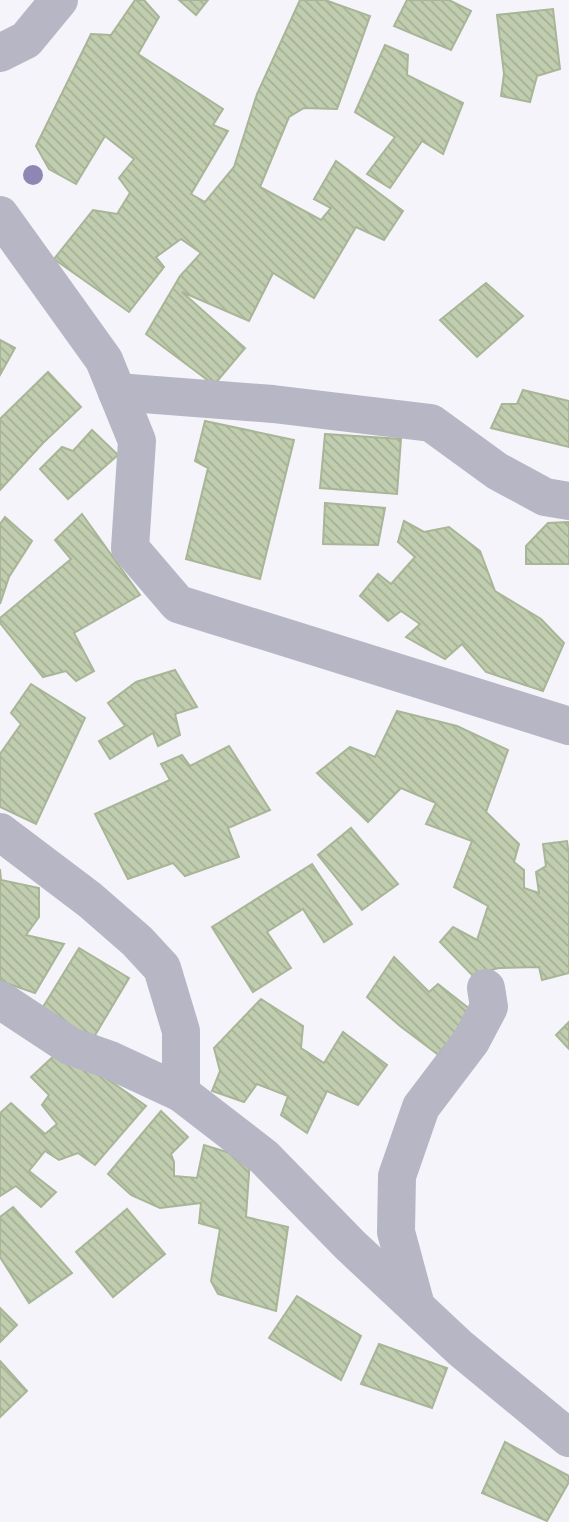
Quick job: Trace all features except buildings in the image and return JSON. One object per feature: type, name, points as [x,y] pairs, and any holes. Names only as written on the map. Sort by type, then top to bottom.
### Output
[{"type":"street","points":[[0,53],[26,40],[59,0]]},
{"type":"street","points":[[2,223],[104,360],[137,441],[130,548],[177,604],[569,726]]},
{"type":"street","points":[[117,392],[273,404],[431,423],[509,478],[545,498],[569,501]]},
{"type":"street","points":[[0,832],[90,900],[162,968],[181,1031],[181,1093]]},
{"type":"street","points":[[416,1306],[396,1232],[397,1176],[421,1107],[471,1041],[489,1007],[486,988]]},
{"type":"street","points":[[0,1000],[70,1046],[110,1060],[181,1093],[264,1157],[350,1245],[460,1348],[569,1438]]}]
